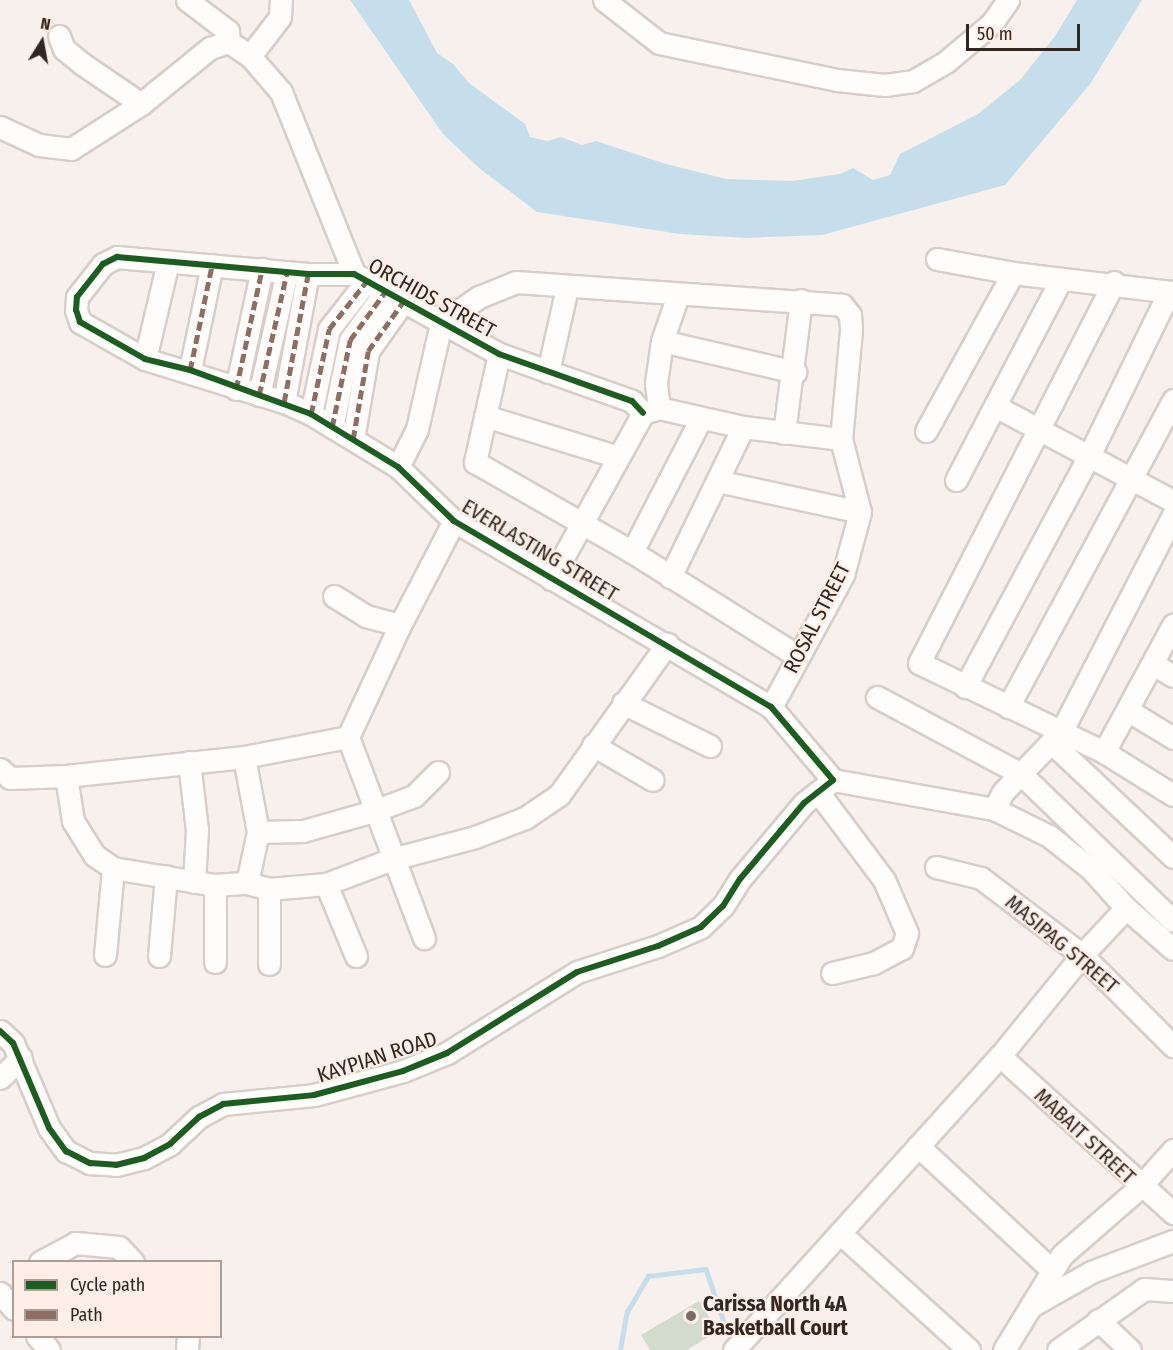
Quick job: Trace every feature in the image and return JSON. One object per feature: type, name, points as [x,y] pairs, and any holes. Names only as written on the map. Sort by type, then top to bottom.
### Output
[{"type":"street","points":[[187,0],[228,31],[229,42]]},
{"type":"street","points":[[250,56],[280,17],[280,0]]},
{"type":"street","points":[[604,0],[659,43],[837,80],[885,85],[913,81],[947,61],[992,23],[1008,0]]},
{"type":"street","points":[[59,36],[64,49],[141,104]]},
{"type":"street","points":[[229,42],[250,56],[281,92],[368,282],[350,340],[333,427]]},
{"type":"street","points":[[0,127],[39,146],[71,149],[141,104],[210,48],[229,42]]},
{"type":"street","name":"ORCHIDS STREET","points":[[76,310],[77,297],[104,264],[117,257],[262,269],[368,282],[499,354],[632,400],[651,411],[743,428],[841,439]]},
{"type":"street","points":[[937,259],[1013,273],[1113,282],[1171,292],[1088,458],[965,687]]},
{"type":"street","points":[[145,359],[168,262]]},
{"type":"street","points":[[190,370],[212,265]]},
{"type":"street","points":[[236,389],[262,269]]},
{"type":"street","points":[[259,395],[286,272]]},
{"type":"street","points":[[926,431],[1013,273]]},
{"type":"street","points":[[284,402],[308,274]]},
{"type":"street","points":[[956,480],[997,406],[1061,279]]},
{"type":"street","points":[[311,414],[329,328],[368,282]]},
{"type":"street","points":[[398,466],[417,429],[441,323],[479,297],[516,282],[567,288],[801,300],[795,372],[784,433]]},
{"type":"street","points":[[1113,282],[1041,430],[919,663],[1008,707],[1056,737],[1173,857]]},
{"type":"street","points":[[548,372],[567,288]]},
{"type":"street","points":[[551,579],[618,457],[651,411],[662,341],[678,295]]},
{"type":"street","name":"ROSAL STREET","points":[[771,707],[843,575],[860,512],[841,439],[850,315],[842,305],[801,300]]},
{"type":"street","points":[[353,440],[368,351],[403,302]]},
{"type":"street","name":"EVERLASTING STREET","points":[[76,310],[80,322],[145,359],[190,370],[236,389],[284,402],[311,414],[398,466],[454,521],[771,707],[826,786],[884,880],[908,933],[902,948],[874,963],[832,974]]},
{"type":"street","points":[[662,341],[795,372]]},
{"type":"street","points":[[499,354],[475,462],[632,552],[798,656]]},
{"type":"street","points":[[1008,707],[1132,481],[1173,400]]},
{"type":"street","points":[[997,406],[1088,458],[1173,501]]},
{"type":"street","points":[[485,416],[618,457]]},
{"type":"street","points":[[632,552],[700,420]]},
{"type":"street","points":[[670,577],[743,428]]},
{"type":"street","points":[[717,482],[860,512]]},
{"type":"street","points":[[994,809],[1021,774],[1056,737],[1173,515]]},
{"type":"street","points":[[424,939],[348,737],[400,625],[454,521]]},
{"type":"street","points":[[334,596],[366,616],[400,625]]},
{"type":"street","points":[[1104,752],[1129,711],[1173,625]]},
{"type":"street","points":[[66,776],[73,820],[94,855],[113,868],[215,885],[247,883],[269,889],[326,884],[392,859],[475,837],[525,818],[559,795],[667,644]]},
{"type":"street","points":[[1153,664],[1173,676]]},
{"type":"street","points":[[878,697],[1021,774],[1173,921]]},
{"type":"street","points":[[623,703],[710,746]]},
{"type":"street","points":[[1129,711],[1173,738]]},
{"type":"street","points":[[0,769],[10,778],[66,776],[244,757],[348,737]]},
{"type":"street","points":[[1056,737],[1104,752],[1173,795]]},
{"type":"street","points":[[593,745],[652,780]]},
{"type":"street","points":[[244,757],[258,832],[247,883]]},
{"type":"street","points":[[189,762],[197,830],[194,882]]},
{"type":"street","points":[[258,832],[303,831],[374,811],[414,796],[438,772]]},
{"type":"street","points":[[826,786],[994,809],[1049,836],[1091,869],[1126,908],[1173,949]]},
{"type":"street","name":"KAYPIAN ROAD","points":[[0,1031],[13,1043],[49,1128],[66,1151],[90,1163],[116,1165],[144,1158],[170,1144],[199,1117],[223,1104],[315,1095],[403,1071],[447,1053],[577,972],[658,946],[701,927],[723,906],[740,879],[804,803],[826,786]]},
{"type":"street","name":"MASIPAG STREET","points":[[936,867],[981,878],[1082,956],[1173,1046]]},
{"type":"street","points":[[105,955],[113,868]]},
{"type":"street","points":[[159,956],[166,876]]},
{"type":"street","points":[[326,884],[357,956]]},
{"type":"street","points":[[215,885],[215,962]]},
{"type":"street","points":[[269,889],[269,964]]},
{"type":"street","points":[[734,1350],[1000,1056],[1082,956],[1126,908]]},
{"type":"street","name":"MABAIT STREET","points":[[1000,1056],[1140,1187],[1173,1213]]},
{"type":"street","points":[[0,1078],[21,1058]]},
{"type":"street","points":[[918,1146],[1052,1270]]},
{"type":"street","points":[[1004,1350],[1062,1255],[1140,1187],[1173,1150]]},
{"type":"street","points":[[840,1233],[969,1350]]},
{"type":"street","points":[[1031,1307],[1091,1272],[1173,1241]]},
{"type":"street","points":[[44,1260],[75,1243],[119,1247],[131,1260]]},
{"type":"street","points":[[1058,1350],[1144,1289],[1171,1293]]},
{"type":"street","points":[[1098,1320],[1130,1350]]},
{"type":"street","points":[[39,1338],[49,1350]]},
{"type":"green space","name":"Carissa North 4A Basketball Court","points":[[699,1301],[718,1331],[687,1350],[650,1350],[641,1335]]},
{"type":"water","points":[[350,0],[409,0],[437,53],[453,64],[469,83],[525,124],[530,137],[548,141],[561,137],[582,145],[596,141],[666,164],[726,179],[792,181],[840,174],[853,168],[873,180],[890,175],[900,154],[978,114],[1020,80],[1055,36],[1077,0],[1142,0],[1090,84],[1005,185],[822,235],[745,238],[680,234],[537,212],[479,168],[443,134]]},
{"type":"waterway","points":[[620,1350],[627,1312],[648,1276],[706,1269],[723,1319]]},
{"type":"marked path","points":[[190,370],[212,265]]},
{"type":"marked path","points":[[236,389],[262,269]]},
{"type":"marked path","points":[[259,395],[287,272]]},
{"type":"marked path","points":[[284,402],[308,274]]},
{"type":"marked path","points":[[311,414],[329,329],[366,282]]},
{"type":"marked path","points":[[332,427],[350,340],[385,292]]},
{"type":"marked path","points":[[353,439],[368,351],[403,302]]},
{"type":"cycle path","points":[[0,1031],[13,1043],[49,1128],[66,1151],[90,1163],[116,1165],[144,1158],[170,1144],[199,1117],[223,1104],[314,1095],[403,1071],[447,1053],[577,972],[658,946],[701,927],[723,906],[740,879],[804,803],[833,780],[771,707],[454,521],[398,467],[311,414],[190,370],[145,359],[80,322],[76,310],[77,297],[103,264],[117,257],[308,274],[354,274],[499,354],[632,401],[643,413]]},
{"type":"place","name":"Carissa North 4A Basketball Court","points":[[691,1316]]}]
